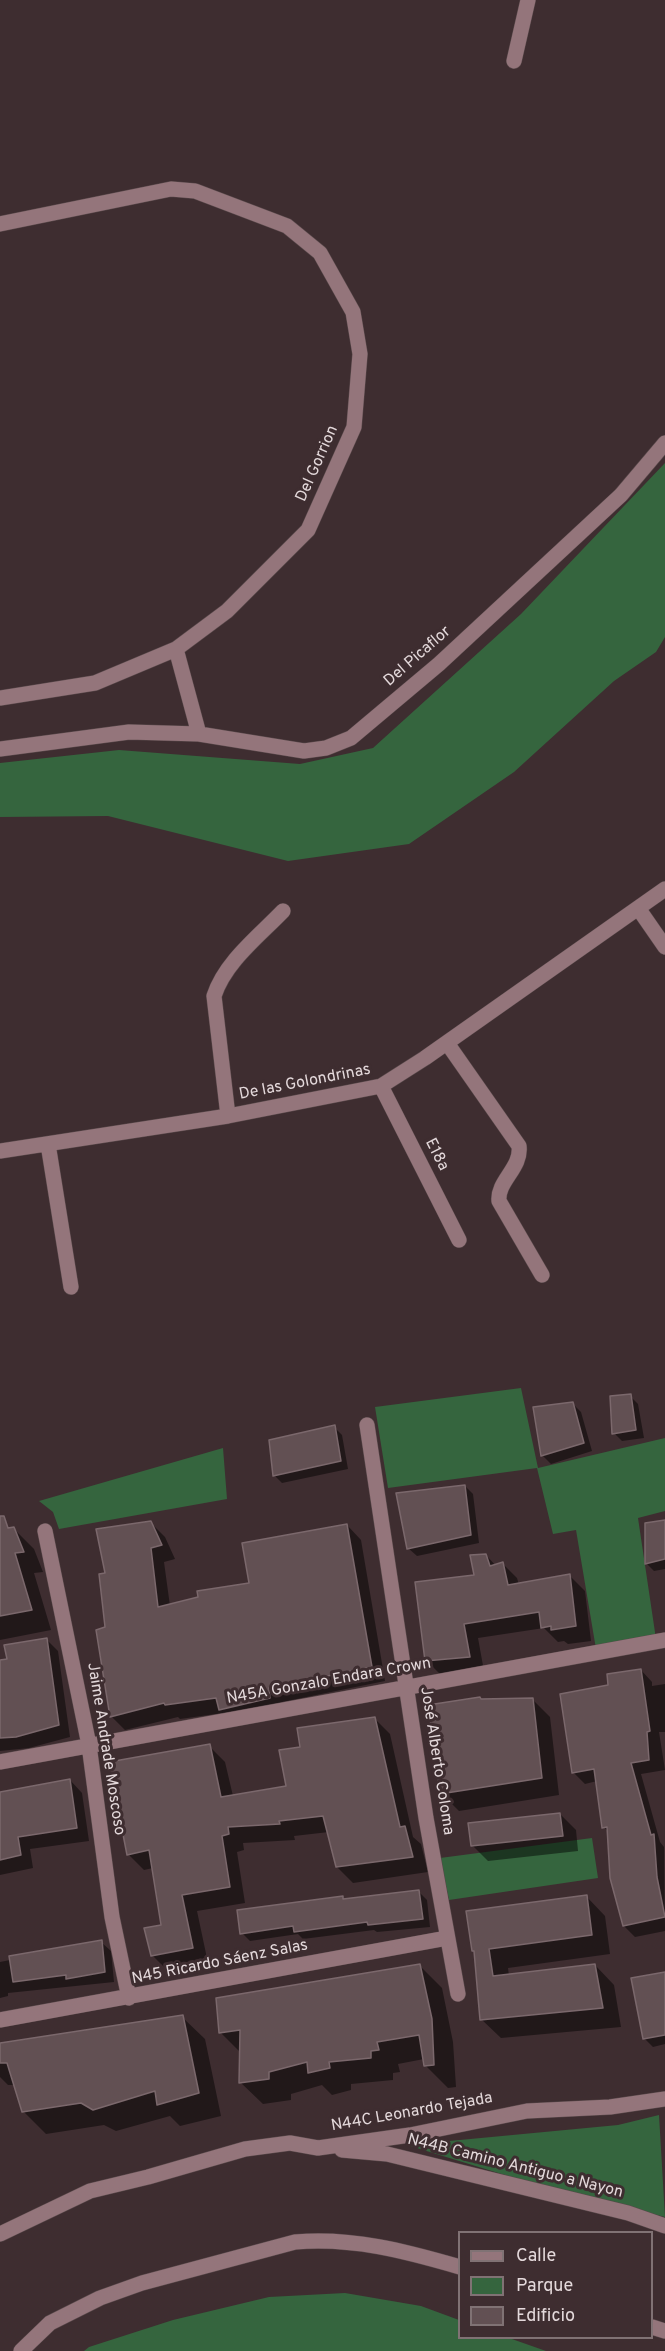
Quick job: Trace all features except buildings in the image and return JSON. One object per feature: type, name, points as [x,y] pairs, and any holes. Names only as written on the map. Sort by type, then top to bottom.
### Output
[{"type":"street","points":[[514,61],[528,0]]},
{"type":"street","name":"Del Gorrion","points":[[0,224],[171,189],[195,191],[287,226],[320,253],[353,312],[360,354],[354,427],[308,530],[227,611],[176,649],[95,683],[0,698]]},
{"type":"street","name":"Del Picaflor","points":[[0,749],[129,732],[199,734],[304,751],[326,748],[351,738],[439,664],[621,495],[665,443]]},
{"type":"street","points":[[176,649],[199,734]]},
{"type":"street","name":"De las Golondrinas","points":[[0,1151],[228,1116],[381,1086],[447,1043],[665,889]]},
{"type":"street","points":[[639,908],[665,947]]},
{"type":"street","points":[[228,1116],[214,996],[219,979],[283,911]]},
{"type":"street","points":[[447,1043],[519,1146],[518,1161],[500,1192],[499,1201],[542,1275]]},
{"type":"street","name":"E18a","points":[[381,1086],[459,1240]]},
{"type":"street","points":[[48,1144],[71,1287]]},
{"type":"street","name":"José Alberto Coloma","points":[[367,1425],[406,1686],[458,1994]]},
{"type":"street","name":"Jaime Andrade Moscoso","points":[[45,1531],[89,1745],[112,1917],[129,1998]]},
{"type":"street","name":"N45A Gonzalo Endara Crown","points":[[0,1762],[665,1640]]},
{"type":"street","name":"N45 Ricardo Sáenz Salas","points":[[0,2020],[447,1938]]},
{"type":"street","name":"N44C Leonardo Tejada","points":[[0,2234],[90,2191],[245,2149],[290,2143],[318,2148],[410,2135],[527,2111],[609,2107],[665,2099]]},
{"type":"street","name":"N44B Camino Antiguo a Nayon","points":[[318,2148],[387,2154],[628,2213],[665,2226]]},
{"type":"street","points":[[21,2351],[50,2323],[100,2298],[142,2283],[295,2242],[318,2240],[367,2244],[458,2267]]},
{"type":"green space","points":[[665,463],[665,637],[656,652],[614,681],[514,772],[409,844],[288,861],[108,816],[0,817],[0,763],[119,750],[300,764],[373,748],[521,614]]},
{"type":"green space","points":[[521,1388],[538,1468],[665,1438],[665,1511],[638,1518],[656,1639],[596,1649],[576,1530],[553,1534],[537,1468],[388,1488],[375,1407]]},
{"type":"green space","points":[[223,1448],[227,1499],[59,1529],[53,1512],[39,1501]]},
{"type":"green space","points":[[592,1838],[598,1878],[449,1900],[440,1858]]},
{"type":"green space","points":[[659,2115],[665,2217],[557,2191],[407,2145],[618,2125]]},
{"type":"green space","points":[[345,2293],[421,2306],[458,2320],[458,2339],[512,2339],[546,2351],[84,2351],[89,2347],[173,2320],[269,2297]]}]
